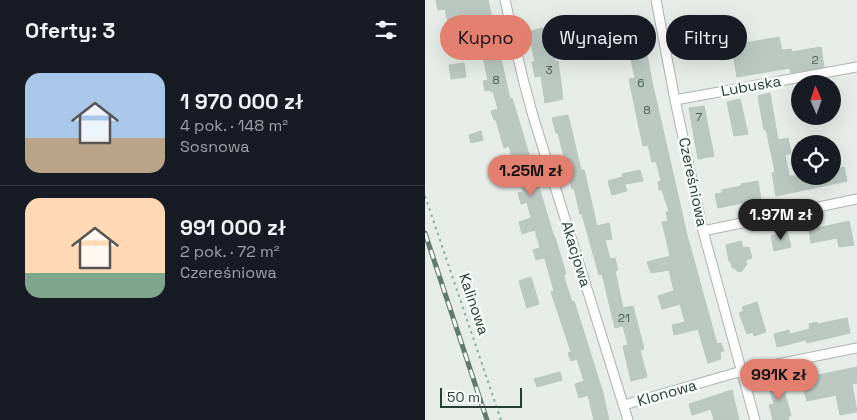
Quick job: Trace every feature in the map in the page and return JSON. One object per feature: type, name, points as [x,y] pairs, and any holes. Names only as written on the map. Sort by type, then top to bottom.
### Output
[{"type":"street","name":"Akacjowa","points":[[505,0],[531,106],[628,420]]},
{"type":"street","name":"Czereśniowa","points":[[656,0],[703,231],[755,420]]},
{"type":"street","name":"Lubuska","points":[[675,100],[857,67]]},
{"type":"street","points":[[703,231],[857,199]]},
{"type":"street","name":"Klonowa","points":[[623,405],[742,372],[857,348]]},
{"type":"path","name":"Kalinowa","points":[[425,196],[501,420]]},
{"type":"building","points":[[436,0],[488,0],[491,15],[446,15],[445,9],[438,10]]},
{"type":"building","points":[[542,28],[542,60],[558,61],[563,99],[545,103],[541,76],[535,77],[532,62],[535,61],[532,49],[532,31]]},
{"type":"building","points":[[779,37],[782,50],[791,49],[792,52],[821,47],[824,67],[791,73],[790,68],[737,77],[734,60],[747,60],[747,43]]},
{"type":"building","points":[[484,60],[501,60],[510,99],[512,98],[555,237],[566,274],[564,275],[565,281],[572,302],[574,301],[603,393],[609,420],[594,420],[588,395],[579,398],[575,384],[584,381],[577,359],[571,361],[568,353],[571,352],[551,292],[554,291],[545,259],[536,260],[533,250],[540,248],[535,230],[522,234],[519,222],[531,218],[527,202],[521,204],[518,193],[523,192],[519,176],[518,174],[511,176],[508,166],[514,164],[509,146],[504,148],[496,120],[494,120],[491,111],[498,109],[493,91],[485,91],[483,81],[488,80]]},
{"type":"building","points":[[631,60],[648,60],[687,235],[717,344],[721,343],[724,351],[720,352],[721,359],[708,363],[698,329],[674,335],[672,325],[685,322],[680,304],[662,309],[658,296],[674,291],[669,270],[651,273],[647,262],[670,256],[662,222],[668,221],[666,212],[669,211],[662,190],[659,190],[658,182],[661,181],[656,161],[652,162],[648,145],[643,146],[629,79],[635,78]]},
{"type":"building","points":[[464,63],[466,77],[451,79],[449,65]]},
{"type":"building","points":[[770,93],[778,140],[788,138],[791,153],[785,155],[789,176],[791,176],[791,185],[828,185],[776,196],[772,173],[775,172],[766,129],[764,130],[758,96]]},
{"type":"building","points":[[740,99],[748,134],[734,136],[727,102]]},
{"type":"building","points":[[704,106],[714,156],[698,159],[689,108]]},
{"type":"building","points":[[568,115],[581,170],[584,170],[597,226],[609,223],[612,239],[605,240],[610,259],[615,258],[618,270],[615,271],[623,308],[633,306],[644,349],[640,350],[647,377],[631,381],[623,346],[628,345],[623,326],[615,328],[602,274],[599,275],[574,188],[572,189],[558,133],[556,133],[552,118]]},
{"type":"building","points":[[481,131],[483,140],[471,143],[469,135]]},
{"type":"building","points":[[844,167],[847,181],[841,182],[841,168]]},
{"type":"building","points":[[640,170],[643,181],[625,184],[622,174]]},
{"type":"building","points":[[622,177],[627,191],[612,195],[608,181]]},
{"type":"building","points":[[758,181],[761,199],[718,208],[715,194],[722,193],[722,190],[741,186],[741,184]]},
{"type":"building","points":[[849,221],[854,245],[839,247],[837,238],[811,243],[809,230]]},
{"type":"building","points":[[787,231],[791,247],[774,251],[771,236]]},
{"type":"building","points":[[741,241],[743,248],[749,247],[752,258],[746,260],[747,264],[739,272],[732,267],[729,261],[726,245]]},
{"type":"building","points":[[531,277],[539,304],[527,308],[519,281]]},
{"type":"building","points":[[757,302],[766,332],[754,336],[753,332],[747,334],[739,313],[744,311],[742,307]]},
{"type":"building","points":[[847,318],[850,333],[807,343],[806,340],[777,347],[774,334],[789,330],[790,334],[810,329],[809,324]]},
{"type":"building","points":[[857,367],[857,383],[852,384],[857,412],[840,415],[836,395],[807,401],[802,384],[819,379],[818,375]]},
{"type":"building","points":[[560,372],[562,380],[537,387],[534,379]]},
{"type":"building","points":[[781,378],[791,416],[788,416],[789,420],[773,420],[769,405],[774,404],[767,382]]},
{"type":"building","points":[[732,390],[739,420],[714,420],[711,409],[692,415],[689,404]]},
{"type":"railway","points":[[425,233],[487,420]]}]
